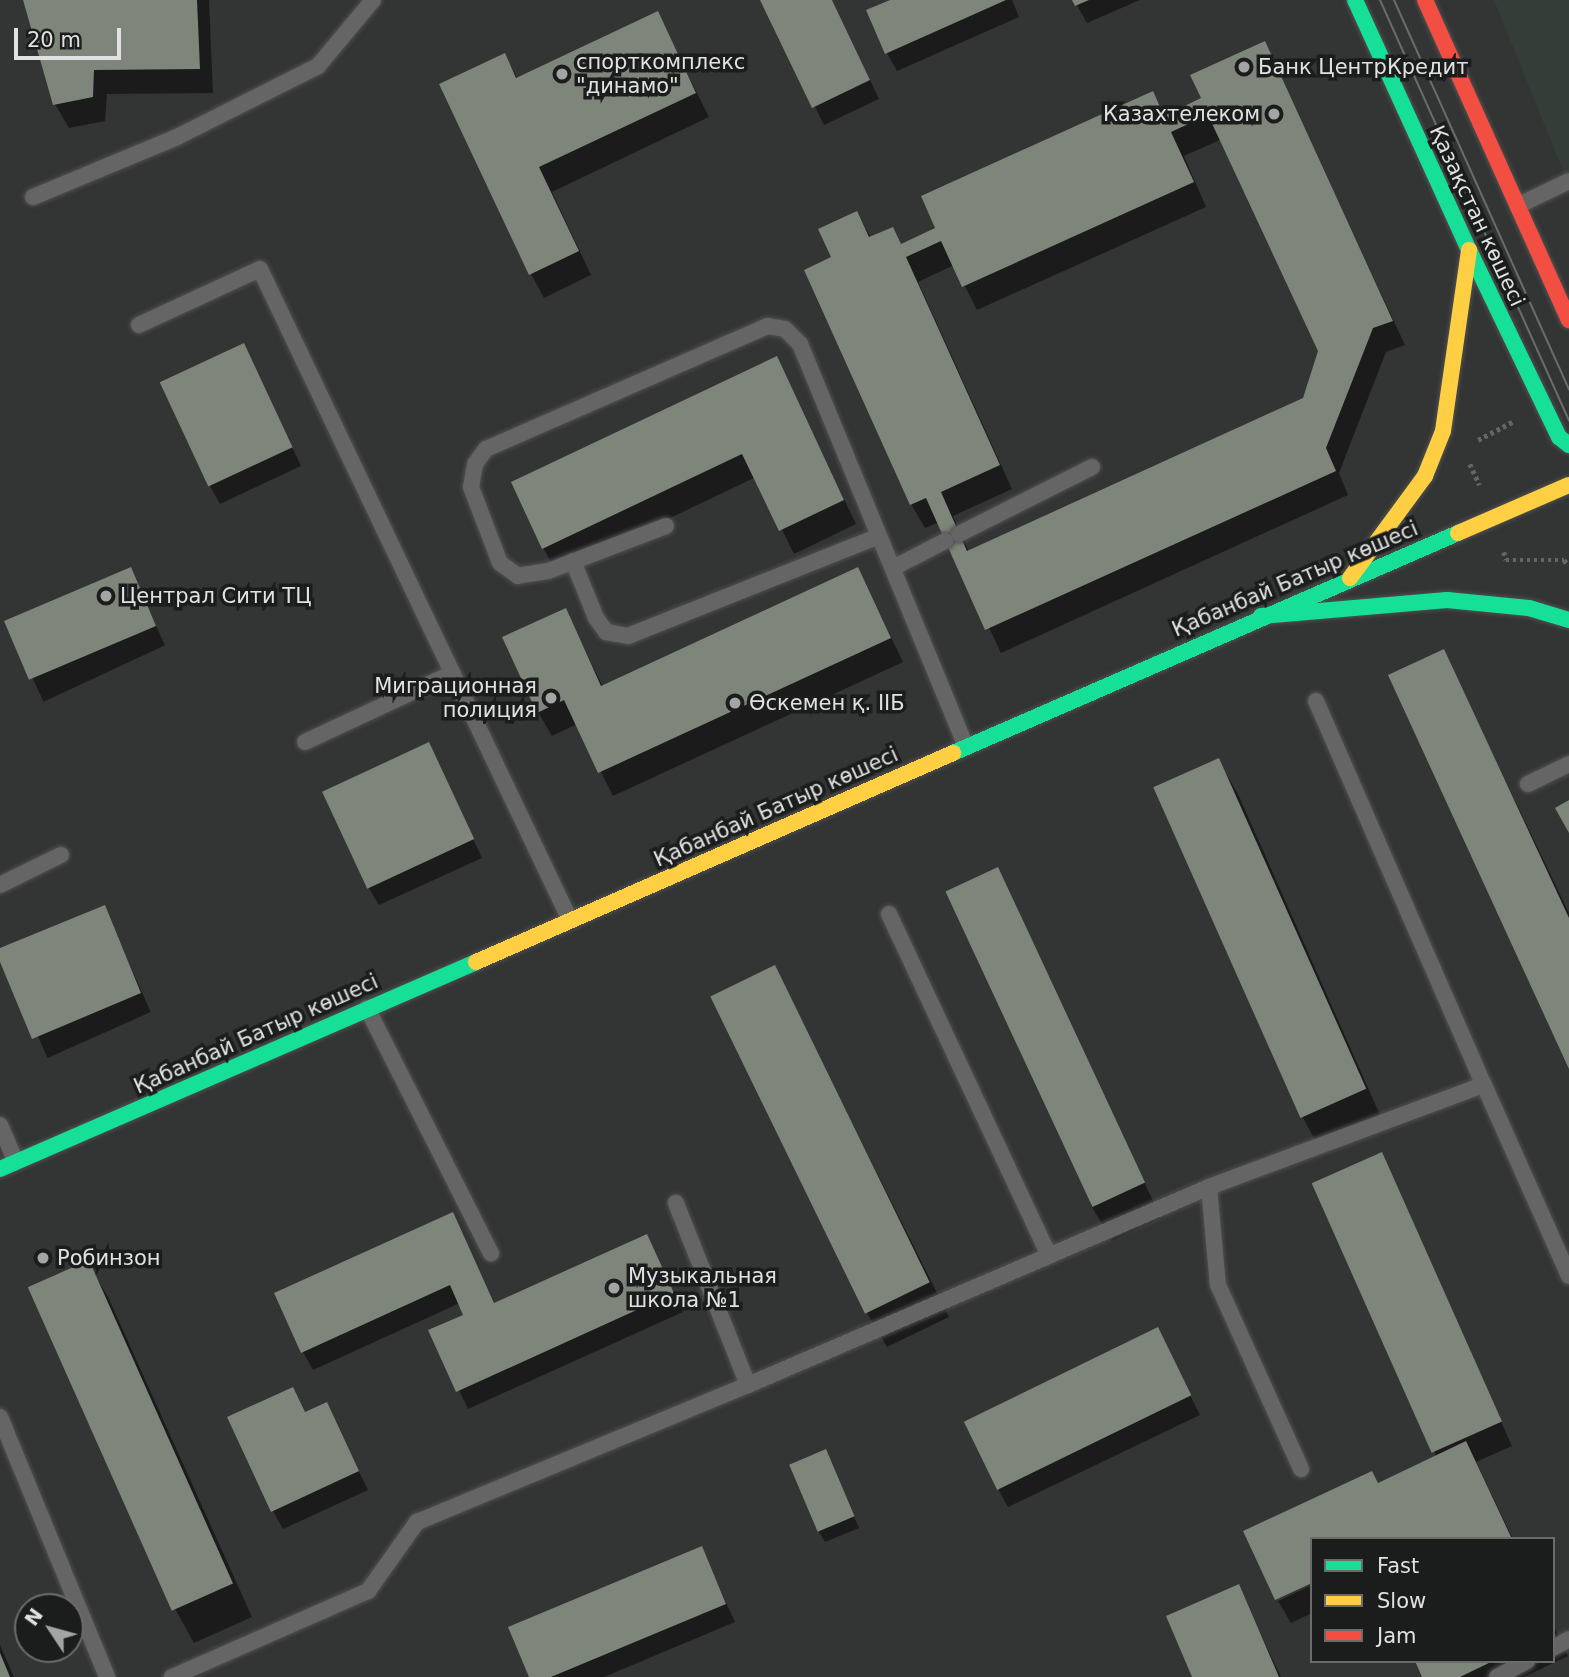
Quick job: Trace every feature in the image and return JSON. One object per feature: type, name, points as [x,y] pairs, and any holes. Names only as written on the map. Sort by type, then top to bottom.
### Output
[{"type":"street","name":"Қазақстан көшесі","points":[[1355,0],[1469,250],[1559,437],[1569,444]]},
{"type":"street","name":"Қазақстан көшесі","points":[[1425,0],[1569,320]]},
{"type":"street","points":[[1350,578],[1425,476],[1443,430],[1469,250]]},
{"type":"street","name":"Қабанбай Батыр көшесі","points":[[0,1169],[1261,616],[1569,485]]},
{"type":"street","points":[[1261,616],[1447,600],[1530,608],[1569,620]]},
{"type":"lane","points":[[33,197],[175,138],[318,66],[373,0]]},
{"type":"lane","points":[[1519,205],[1569,181]]},
{"type":"lane","points":[[139,325],[260,269],[570,920]]},
{"type":"lane","points":[[667,526],[573,561],[518,576],[500,563],[471,487],[475,464],[486,449],[766,326],[785,329],[800,344],[965,746]]},
{"type":"lane","points":[[892,568],[1092,467]]},
{"type":"lane","points":[[573,561],[596,618],[606,632],[628,636],[879,536]]},
{"type":"lane","points":[[305,741],[453,673]]},
{"type":"lane","points":[[1316,701],[1569,1276]]},
{"type":"lane","points":[[1528,784],[1569,764]]},
{"type":"lane","points":[[0,885],[61,855]]},
{"type":"lane","points":[[889,914],[1049,1255]]},
{"type":"lane","points":[[367,1009],[491,1254]]},
{"type":"lane","points":[[172,1677],[368,1591],[417,1522],[748,1385],[1209,1186],[1485,1085]]},
{"type":"lane","points":[[0,1125],[16,1162]]},
{"type":"lane","points":[[1209,1186],[1217,1285],[1301,1469]]},
{"type":"lane","points":[[676,1203],[748,1385]]},
{"type":"lane","points":[[0,1417],[107,1677]]},
{"type":"lane","points":[[1497,1677],[1523,1663]]},
{"type":"path","points":[[1473,442],[1518,419]]},
{"type":"path","points":[[1502,543],[1506,560],[1564,560],[1569,565]]},
{"type":"shaded area","points":[[1494,0],[1569,0],[1569,186]]},
{"type":"building","points":[[23,0],[197,0],[200,69],[94,70],[93,97],[53,105]]},
{"type":"building","points":[[760,0],[832,0],[870,80],[812,108]]},
{"type":"building","points":[[890,0],[1006,0],[885,54],[866,10]]},
{"type":"building","points":[[1072,0],[1089,0],[1075,6]]},
{"type":"building","points":[[658,11],[696,93],[539,167],[579,251],[529,275],[439,84],[505,53],[516,78]]},
{"type":"building","points":[[1265,41],[1393,321],[1373,328],[1326,448],[1336,471],[985,630],[926,498],[910,505],[804,270],[831,257],[818,229],[857,211],[869,237],[893,227],[901,244],[935,228],[921,196],[1153,91],[1164,116],[1201,98],[1190,75]],"holes":[[[1208,115],[1318,351],[1303,398],[967,551],[941,492],[1000,465],[906,257],[941,241],[962,287],[1194,182],[1171,132]]]},
{"type":"building","points":[[244,343],[293,447],[208,487],[160,382]]},
{"type":"building","points":[[777,356],[844,500],[779,531],[742,454],[542,549],[511,482]]},
{"type":"building","name":"Централ Сити ТЦ","points":[[131,567],[156,626],[29,680],[4,621]]},
{"type":"building","points":[[858,567],[891,638],[598,773],[564,700],[537,713],[502,637],[566,608],[601,686]]},
{"type":"building","points":[[1444,649],[1569,918],[1569,1069],[1388,675]]},
{"type":"building","points":[[429,742],[474,839],[367,889],[322,792]]},
{"type":"building","points":[[1219,758],[1366,1089],[1300,1118],[1153,787]]},
{"type":"building","points":[[1569,800],[1569,833],[1555,808]]},
{"type":"building","points":[[998,867],[1145,1182],[1093,1207],[945,892]]},
{"type":"building","points":[[105,905],[141,993],[32,1039],[0,962],[0,948]]},
{"type":"building","points":[[775,965],[930,1282],[865,1314],[710,997]]},
{"type":"building","points":[[1382,1152],[1502,1421],[1432,1453],[1312,1183]]},
{"type":"building","points":[[453,1212],[494,1303],[647,1234],[674,1293],[456,1392],[428,1330],[463,1315],[450,1285],[301,1353],[274,1293]]},
{"type":"building","points":[[89,1260],[233,1583],[172,1611],[28,1287]]},
{"type":"building","points":[[1158,1327],[1191,1395],[997,1490],[964,1422]]},
{"type":"building","points":[[293,1387],[305,1412],[327,1402],[359,1471],[271,1512],[227,1417]]},
{"type":"building","points":[[1466,1441],[1511,1537],[1310,1537],[1310,1584],[1275,1600],[1243,1531],[1372,1471],[1378,1483]]},
{"type":"building","points":[[826,1449],[855,1516],[818,1532],[789,1465]]},
{"type":"building","points":[[702,1546],[726,1604],[551,1677],[529,1677],[508,1627]]},
{"type":"building","points":[[1239,1584],[1279,1677],[1192,1677],[1166,1616]]},
{"type":"building","points":[[0,1653],[10,1677],[0,1677]]},
{"type":"building","points":[[1416,1663],[1489,1663],[1460,1677],[1422,1677]]},
{"type":"tram line","points":[[1380,0],[1569,421]]},
{"type":"tram line","points":[[1394,0],[1569,390]]},
{"type":"traffic: fast","points":[[1355,0],[1469,250],[1559,437],[1569,445]]},
{"type":"traffic: fast","points":[[953,753],[1458,533]]},
{"type":"traffic: fast","points":[[1261,616],[1447,600],[1529,608],[1569,620]]},
{"type":"traffic: fast","points":[[0,1169],[476,962]]},
{"type":"traffic: slow","points":[[1350,578],[1425,476],[1443,431],[1469,250]]},
{"type":"traffic: slow","points":[[1458,533],[1569,485]]},
{"type":"traffic: slow","points":[[476,962],[953,753]]},
{"type":"traffic: jam","points":[[1425,0],[1569,320]]},
{"type":"place","name":"Банк ЦентрКредит","points":[[1244,67]]},
{"type":"place","name":"спорткомплекс \"динамо\"","points":[[562,74]]},
{"type":"place","name":"Казахтелеком","points":[[1274,114]]},
{"type":"place","name":"Централ Сити ТЦ","points":[[106,596]]},
{"type":"place","name":"Миграционная полиция","points":[[551,698]]},
{"type":"place","name":"Өскемен қ. ІІБ","points":[[735,703]]},
{"type":"place","name":"Робинзон","points":[[43,1258]]},
{"type":"place","name":"Музыкальная школа №1","points":[[614,1288]]}]
